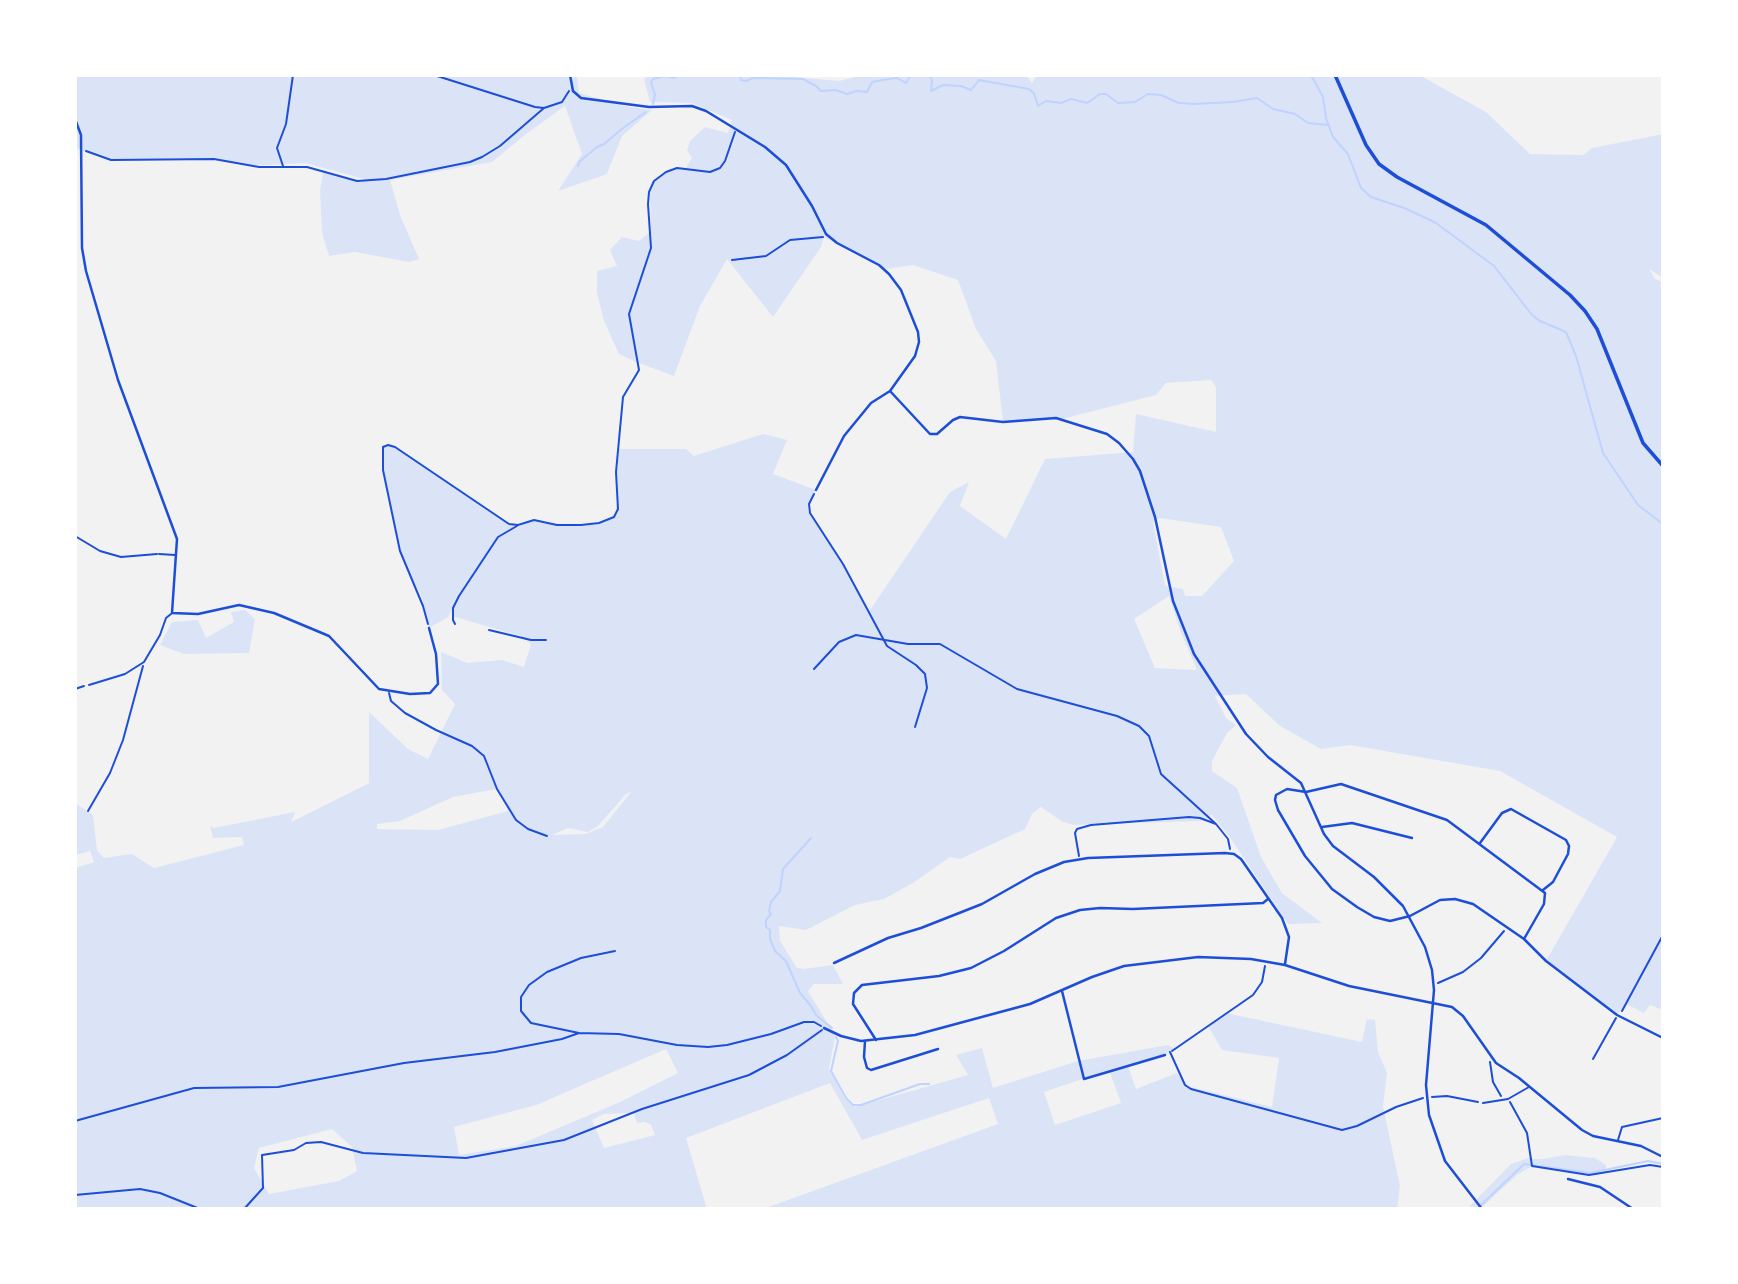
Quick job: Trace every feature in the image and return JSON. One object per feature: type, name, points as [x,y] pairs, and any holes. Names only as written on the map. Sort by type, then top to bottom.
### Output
[{"type":"street","points":[[570,75],[571,87],[577,96],[588,100],[649,107],[692,106],[721,118],[738,129],[786,165],[826,234],[837,243],[879,265],[901,290],[918,332],[919,342],[915,356],[890,391],[871,404],[844,436],[816,490]]},
{"type":"street","points":[[1335,75],[1366,145],[1379,164],[1397,177],[1486,225],[1570,295],[1585,311],[1597,329],[1643,443],[1663,466]]},
{"type":"street","points":[[75,119],[81,135],[82,248],[86,271],[118,380],[176,534],[172,613],[198,614],[239,604],[293,620],[329,636],[376,687],[388,692],[424,694],[435,690],[438,680],[429,628]]},
{"type":"street","points":[[890,391],[930,434],[937,434],[953,420],[960,418],[1003,422],[1056,418],[1100,431],[1119,443],[1133,459],[1140,471],[1155,517],[1172,601],[1194,654],[1246,734],[1268,757],[1299,781],[1333,846],[1385,887],[1410,916],[1429,957],[1434,984],[1428,1049],[1429,1115],[1445,1161],[1482,1209]]},
{"type":"street","points":[[1544,890],[1437,815],[1352,787],[1331,785],[1306,792],[1283,790],[1276,794],[1276,805],[1288,831],[1322,878],[1342,897],[1374,917],[1390,921],[1410,916],[1440,900],[1461,900],[1478,906],[1524,939],[1546,961],[1617,1015],[1663,1038]]},
{"type":"street","points":[[1480,843],[1502,813],[1511,808],[1566,841],[1569,846],[1568,854],[1553,882],[1544,890],[1544,904],[1524,939]]},
{"type":"street","points":[[1322,827],[1352,823],[1412,838]]},
{"type":"street","points":[[834,963],[888,938],[982,904],[1045,869],[1079,859],[1230,853],[1241,859],[1282,918],[1289,948],[1285,965]]},
{"type":"street","points":[[876,1040],[853,1004],[854,993],[862,985],[939,976],[971,968],[1004,951],[1049,921],[1080,910],[1263,903],[1269,899]]},
{"type":"street","points":[[824,1028],[851,1039],[865,1041],[915,1035],[1030,1004],[1109,971],[1140,964],[1217,956],[1266,962],[1285,965],[1349,986],[1433,1002],[1457,1010],[1492,1059],[1582,1130],[1641,1146],[1663,1157]]},
{"type":"street","points":[[1062,991],[1084,1079],[1165,1055]]},
{"type":"street","points":[[865,1041],[864,1057],[867,1068],[871,1070],[938,1049]]},
{"type":"street","points":[[1568,1178],[1600,1187],[1633,1209]]},
{"type":"lane","points":[[159,554],[176,555]]},
{"type":"lane","points":[[89,685],[125,674],[144,662],[160,635],[166,618],[172,613]]},
{"type":"lane","points":[[1483,1103],[1506,1099],[1529,1087]]},
{"type":"lane","points":[[1618,1141],[1622,1127],[1663,1118]]},
{"type":"path","points":[[283,167],[277,148],[286,124],[293,75]]},
{"type":"path","points":[[433,75],[544,108]]},
{"type":"path","points":[[82,150],[111,160],[195,158],[259,167],[307,167],[346,180],[386,179],[470,162],[500,146],[544,108],[562,102],[571,87]]},
{"type":"path","points":[[455,624],[453,608],[498,537],[534,520],[557,524],[588,524],[609,520],[617,514],[615,472],[622,424],[621,410],[623,397],[639,370],[629,314],[651,248],[649,192],[654,181],[677,168],[710,172],[720,168],[725,161],[733,134],[738,129]]},
{"type":"path","points":[[732,260],[766,256],[790,240],[824,237]]},
{"type":"path","points":[[429,628],[423,606],[400,551],[383,470],[383,447],[395,447],[505,522],[521,524]]},
{"type":"path","points":[[816,490],[808,504],[810,513],[844,564],[884,640],[892,651],[916,665],[926,678],[927,688],[915,727]]},
{"type":"path","points":[[75,536],[100,551],[121,557],[159,554]]},
{"type":"path","points":[[489,630],[531,640],[546,640]]},
{"type":"path","points":[[814,669],[839,642],[856,635],[908,644],[940,644],[1017,689],[1117,716],[1139,726],[1149,736],[1161,774],[1216,824],[1228,839],[1230,853]]},
{"type":"path","points":[[88,811],[110,773],[123,740],[144,662]]},
{"type":"path","points":[[75,689],[89,685]]},
{"type":"path","points":[[388,692],[391,701],[405,713],[462,741],[484,756],[494,784],[516,820],[528,829],[547,836]]},
{"type":"path","points":[[1079,859],[1075,834],[1077,829],[1091,825],[1189,817],[1216,824]]},
{"type":"path","points":[[1437,983],[1463,972],[1481,958],[1504,930]]},
{"type":"path","points":[[1592,1059],[1626,1004],[1663,935]]},
{"type":"path","points":[[244,1209],[263,1188],[262,1155],[295,1150],[306,1143],[321,1142],[354,1152],[454,1158],[547,1144],[575,1137],[642,1109],[749,1075],[788,1055],[824,1028],[810,1021],[734,1044],[708,1047],[677,1045],[619,1034],[579,1033],[531,1023],[521,1011],[521,997],[529,985],[547,972],[581,958],[615,951]]},
{"type":"path","points":[[1165,1055],[1258,991],[1266,962]]},
{"type":"path","points":[[75,1121],[194,1088],[278,1087],[404,1063],[495,1052],[554,1041],[579,1033]]},
{"type":"path","points":[[1170,1052],[1185,1086],[1191,1089],[1342,1130],[1414,1100],[1447,1096],[1483,1103]]},
{"type":"path","points":[[1492,1059],[1490,1062],[1493,1082],[1522,1119],[1532,1166],[1589,1175],[1650,1165],[1663,1167]]},
{"type":"path","points":[[75,1195],[139,1189],[160,1193],[200,1209]]},
{"type":"shaded area","points":[[75,75],[577,75],[579,93],[624,106],[652,110],[622,136],[607,174],[558,191],[582,154],[565,106],[492,162],[390,180],[400,215],[419,259],[409,262],[355,252],[329,256],[322,233],[320,190],[323,172],[353,180],[368,180],[305,163],[249,166],[203,158],[111,160],[75,148]]},
{"type":"shaded area","points":[[647,75],[769,75],[839,81],[863,75],[1026,75],[1032,83],[1037,75],[1419,75],[1486,112],[1530,154],[1583,155],[1592,148],[1663,134],[1663,278],[1649,269],[1655,279],[1663,282],[1663,1006],[1660,1009],[1650,1005],[1644,1013],[1626,1004],[1617,1015],[1546,961],[1617,837],[1500,771],[1350,745],[1321,749],[1280,726],[1246,694],[1215,696],[1226,718],[1236,725],[1227,733],[1212,761],[1212,771],[1237,788],[1261,857],[1282,893],[1322,923],[1288,924],[1212,815],[1200,821],[1074,825],[1063,822],[1041,807],[1032,814],[1025,829],[960,859],[950,857],[884,899],[855,905],[806,930],[779,926],[780,941],[797,968],[833,965],[843,984],[814,984],[808,991],[835,1036],[829,1069],[845,1099],[855,1107],[968,1075],[956,1055],[982,1048],[993,1088],[1078,1061],[1168,1045],[1175,1049],[1165,1055],[1128,1066],[1136,1089],[1177,1073],[1187,1086],[1272,1107],[1279,1058],[1222,1050],[1208,1026],[1226,1013],[1362,1042],[1367,1019],[1375,1020],[1378,1052],[1387,1073],[1383,1106],[1400,1186],[1397,1209],[763,1209],[998,1124],[989,1098],[862,1140],[830,1083],[686,1138],[707,1209],[75,1209],[75,868],[94,862],[90,851],[75,855],[75,803],[93,815],[97,850],[104,858],[132,854],[154,868],[244,845],[242,837],[213,838],[210,826],[214,828],[295,812],[291,822],[369,783],[369,712],[408,749],[428,759],[455,704],[442,690],[441,652],[467,663],[502,660],[524,667],[531,644],[520,636],[452,616],[452,610],[448,617],[429,628],[420,592],[409,575],[400,551],[383,470],[382,452],[385,446],[390,445],[412,458],[509,524],[518,526],[509,532],[532,520],[560,525],[582,524],[599,523],[615,516],[619,449],[686,449],[694,456],[763,434],[787,440],[773,474],[816,490],[810,501],[810,513],[843,564],[868,613],[950,492],[969,482],[960,506],[1006,539],[1045,459],[1133,452],[1136,414],[1216,432],[1216,387],[1211,380],[1166,383],[1156,395],[1062,419],[1003,422],[996,361],[976,329],[958,280],[913,265],[886,269],[824,237],[821,247],[773,317],[727,259],[700,306],[674,376],[619,354],[604,321],[597,293],[597,271],[617,266],[610,250],[622,237],[639,241],[651,231],[650,193],[655,181],[666,173],[685,170],[692,158],[687,150],[690,141],[705,127],[728,133],[732,120],[692,103],[650,102],[644,80]],"holes":[[[1160,518],[1221,527],[1234,561],[1202,596],[1185,596],[1183,589],[1165,586],[1153,522]],[[1169,596],[1197,670],[1155,668],[1134,619]],[[497,789],[508,811],[438,830],[377,829],[377,824],[400,821],[453,797]],[[631,792],[603,827],[586,834],[552,835],[568,828],[588,832],[598,826],[626,794]],[[666,1049],[678,1073],[620,1102],[516,1146],[459,1155],[454,1127],[536,1105]],[[1109,1070],[1121,1103],[1055,1125],[1044,1092]],[[604,1114],[634,1114],[637,1123],[645,1122],[651,1125],[655,1135],[604,1148],[592,1120]],[[332,1129],[352,1147],[357,1171],[339,1181],[269,1194],[254,1168],[259,1148]]]},
{"type":"shaded area","points":[[245,610],[255,619],[249,653],[184,654],[160,645],[172,622],[198,620],[206,638],[234,622],[231,612]]},
{"type":"shaded area","points":[[1565,1155],[1595,1158],[1606,1165],[1606,1171],[1589,1175],[1532,1166],[1517,1175],[1480,1209],[1467,1209],[1511,1164],[1531,1157],[1544,1159]]},
{"type":"waterway","points":[[653,104],[653,79],[666,76],[674,78],[679,75]]},
{"type":"waterway","points":[[740,75],[741,80],[746,81],[753,78],[803,79],[821,91],[836,90],[847,94],[867,92],[872,82],[888,79],[897,78],[906,83],[911,75]]},
{"type":"waterway","points":[[929,75],[932,80],[931,91],[943,85],[961,86],[971,90],[979,80],[1029,89],[1034,93],[1038,106],[1046,101],[1061,103],[1071,99],[1087,103],[1100,94],[1106,94],[1118,103],[1135,102],[1148,94],[1193,104],[1257,98],[1273,109],[1295,114],[1308,123],[1328,125]]},
{"type":"waterway","points":[[1311,75],[1323,97],[1326,118],[1333,137],[1348,154],[1361,188],[1371,197],[1407,209],[1436,223],[1494,266],[1532,315],[1566,332],[1576,356],[1603,453],[1638,505],[1663,524]]},
{"type":"waterway","points":[[578,166],[579,162],[597,147],[646,112]]},
{"type":"waterway","points":[[811,838],[783,869],[780,891],[771,902],[771,914],[766,920],[766,927],[770,930],[775,951],[786,961],[800,993],[816,1015],[832,1028]]},
{"type":"waterway","points":[[836,1037],[838,1041],[831,1071],[853,1105],[861,1105],[920,1084],[929,1084]]},
{"type":"waterway","points":[[1477,1209],[1524,1164],[1590,1173],[1648,1161],[1663,1164]]}]
